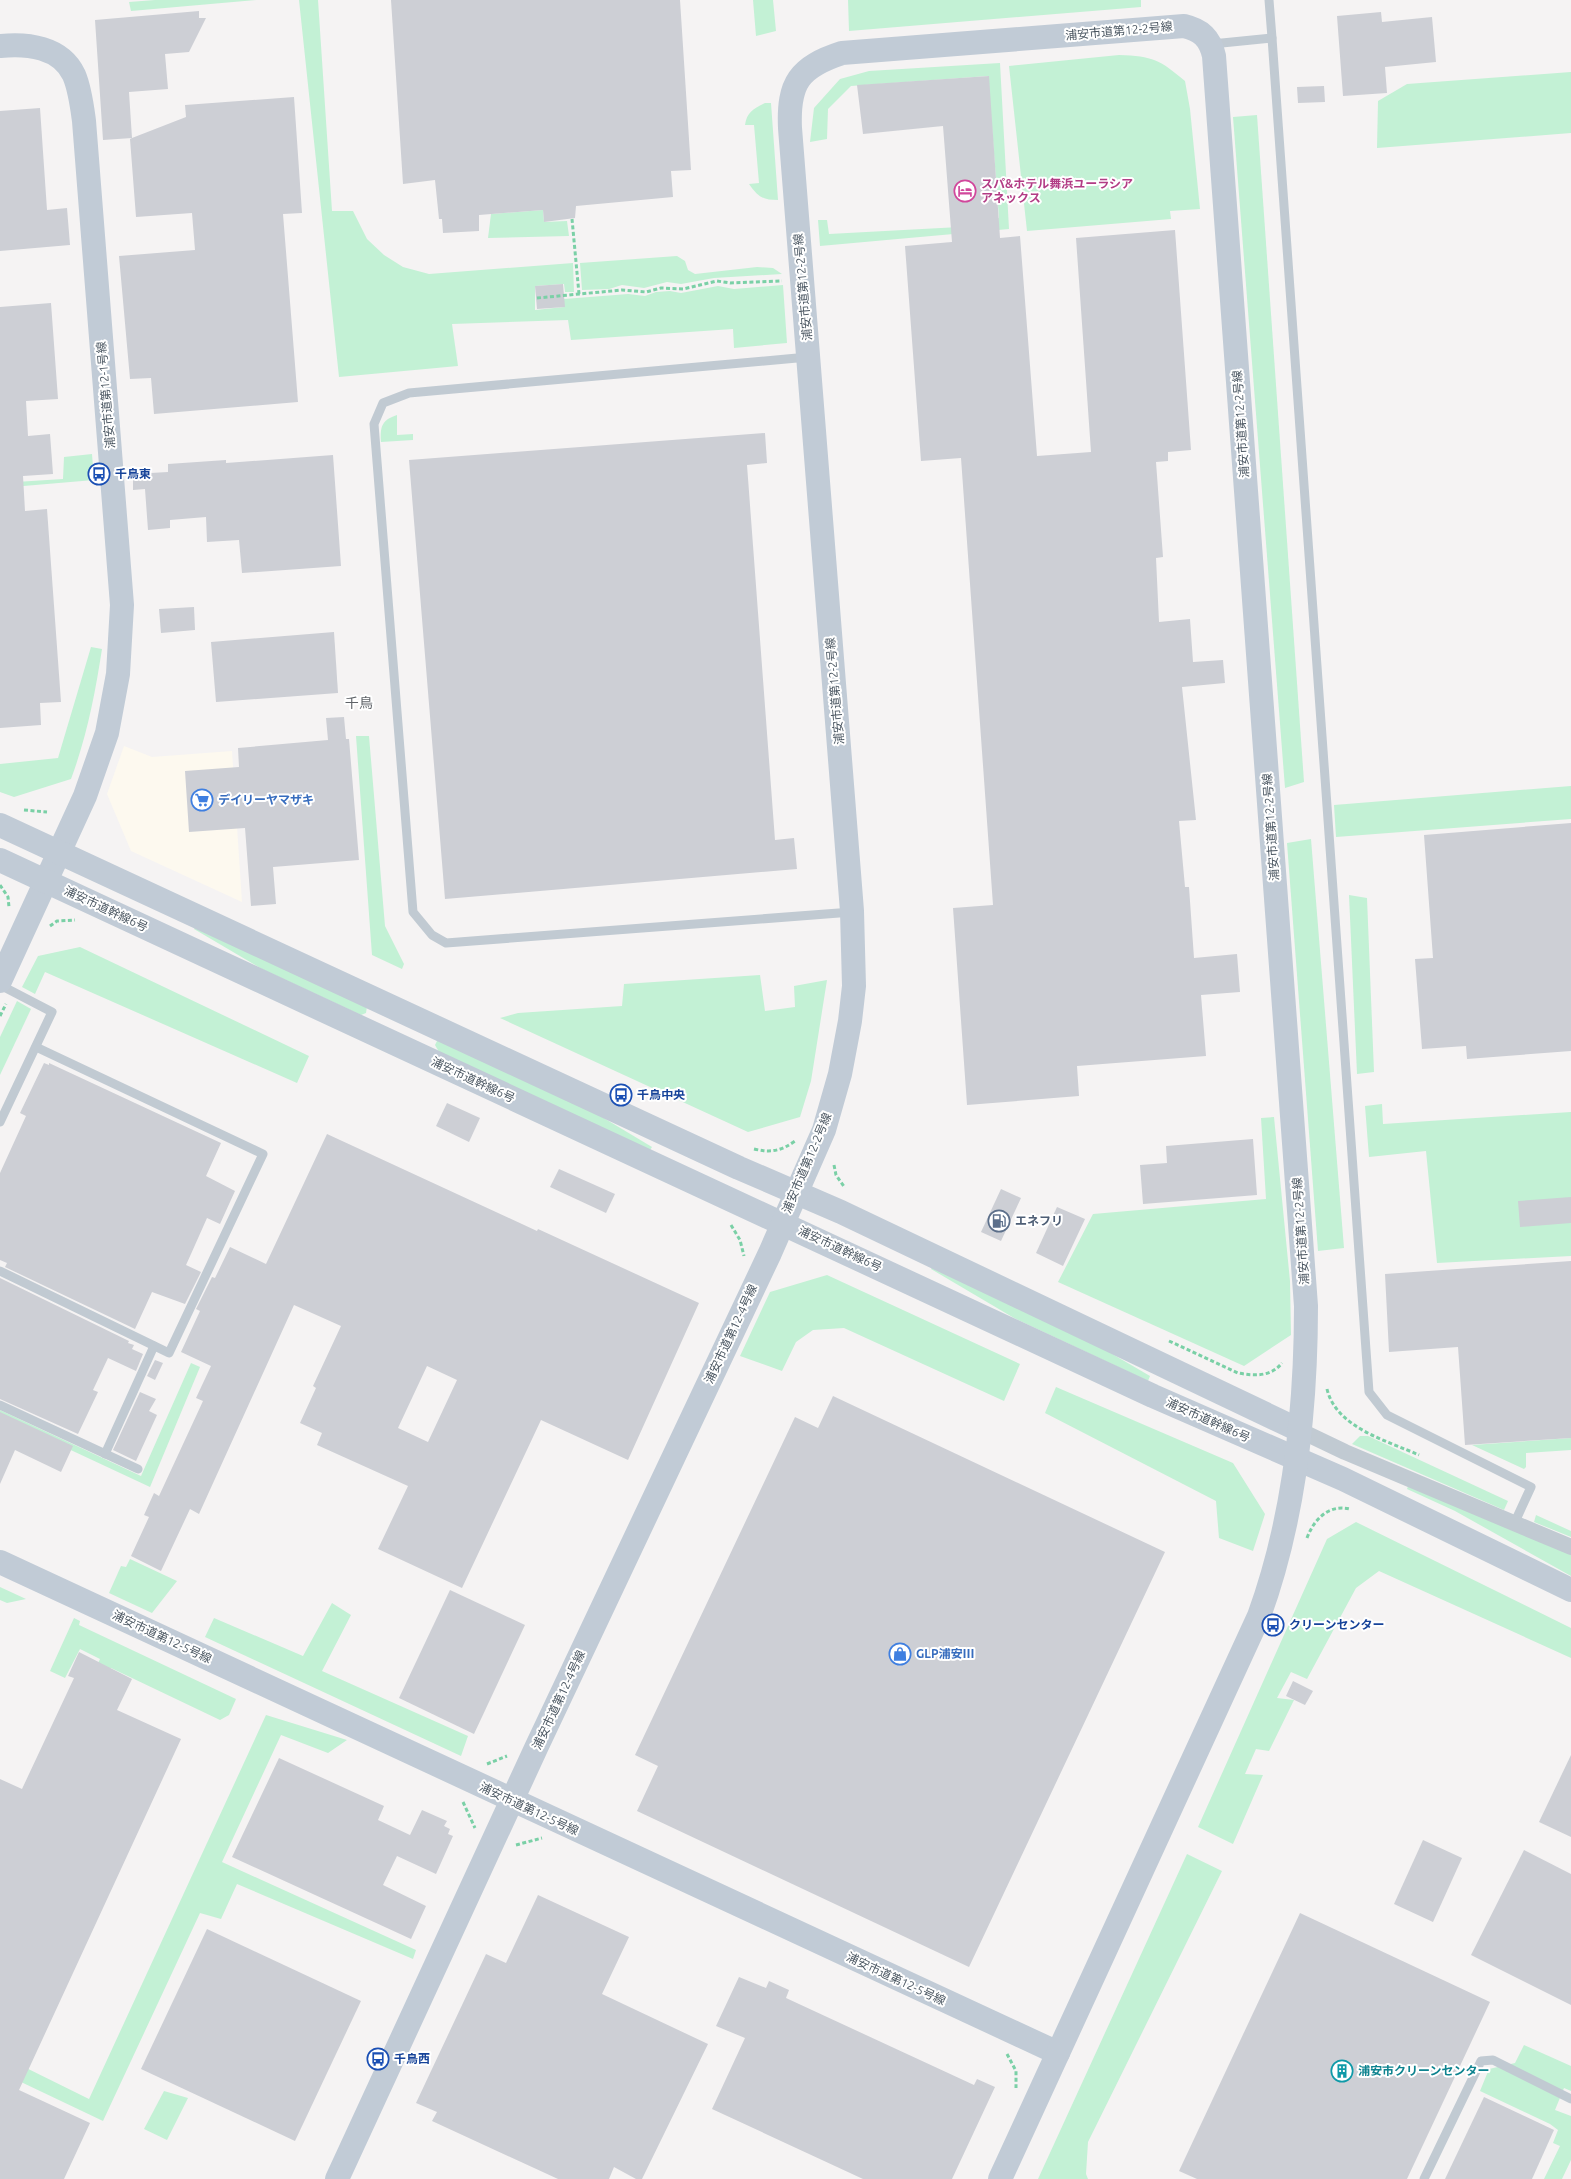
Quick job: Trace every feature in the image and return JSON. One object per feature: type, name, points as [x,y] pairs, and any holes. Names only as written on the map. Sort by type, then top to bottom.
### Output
[{"type":"street","name":"浦安市道第12-2号線","points":[[782,1222],[824,1130],[846,1046],[854,986],[852,912],[789,105],[793,90],[800,76],[811,66],[842,53],[1184,26],[1196,29],[1211,44],[1306,1306],[1306,1351],[1299,1430],[1292,1496],[1282,1541],[1259,1616],[1000,2179]]},
{"type":"street","name":"浦安市道第12-1号線","points":[[0,46],[28,46],[41,48],[54,54],[74,74],[78,88],[85,131],[121,575],[122,643],[109,725],[85,796],[0,981]]},
{"type":"street","points":[[0,825],[60,851],[739,1168],[841,1212],[1299,1430],[1571,1547]]},
{"type":"street","name":"浦安市道幹線6号","points":[[0,860],[1153,1396],[1343,1479],[1472,1540],[1571,1590]]},
{"type":"street","name":"浦安市道第12-4号線","points":[[337,2179],[512,1801],[770,1253],[782,1222]]},
{"type":"street","name":"浦安市道第12-5号線","points":[[0,1562],[1058,2053]]},
{"type":"lane","points":[[1269,0],[1369,1392],[1387,1415],[1532,1487],[1514,1524]]},
{"type":"lane","points":[[1211,44],[1272,38]]},
{"type":"lane","points":[[808,357],[409,393],[383,404],[374,424],[374,434],[412,912],[432,934],[446,944],[852,912]]},
{"type":"lane","points":[[0,985],[52,1012],[0,1122]]},
{"type":"lane","points":[[0,1271],[170,1353],[263,1154],[36,1047]]},
{"type":"lane","points":[[105,1454],[154,1346]]},
{"type":"lane","points":[[0,1404],[138,1469]]},
{"type":"lane","points":[[1424,2179],[1481,2061],[1493,2060],[1571,2099]]},
{"type":"path","points":[[572,219],[579,294]]},
{"type":"path","points":[[537,298],[622,290],[646,292],[661,288],[683,288],[717,281],[730,283],[802,280]]},
{"type":"path","points":[[35,812],[47,812]]},
{"type":"path","points":[[57,921],[75,920]]},
{"type":"path","points":[[766,1152],[784,1149]]},
{"type":"path","points":[[836,1175],[841,1185],[850,1193]]},
{"type":"path","points":[[732,1226],[740,1240]]},
{"type":"path","points":[[1267,1374],[1278,1368]]},
{"type":"path","points":[[1328,1393],[1348,1421],[1419,1455]]},
{"type":"path","points":[[1324,1513],[1340,1506]]},
{"type":"path","points":[[478,1765],[500,1760],[511,1754]]},
{"type":"path","points":[[461,1800],[470,1815],[475,1829]]},
{"type":"path","points":[[513,1847],[528,1840],[549,1838]]},
{"type":"path","points":[[1004,2051],[1016,2071],[1016,2094]]},
{"type":"shaded area","points":[[124,746],[152,757],[232,751],[242,902],[131,851],[107,794]]},
{"type":"green space","points":[[155,0],[256,0],[131,11],[129,2]]},
{"type":"green space","points":[[299,0],[318,0],[332,211],[353,211],[367,239],[384,255],[403,267],[429,274],[573,263],[574,292],[565,292],[564,284],[535,286],[535,310],[564,307],[564,299],[628,294],[645,296],[656,292],[670,291],[681,293],[718,286],[734,289],[783,285],[787,343],[734,348],[733,329],[571,340],[568,320],[452,324],[458,366],[339,377]]},
{"type":"green space","points":[[753,0],[773,0],[776,31],[756,36]]},
{"type":"green space","points":[[848,0],[1141,0],[1141,7],[849,31]]},
{"type":"green space","points":[[1119,55],[1155,60],[1185,81],[1190,109],[1200,209],[1170,211],[1171,219],[1027,231],[1009,66]]},
{"type":"green space","points":[[1000,63],[1009,229],[820,246],[818,220],[827,220],[829,234],[978,226],[999,218],[988,76],[851,86],[828,109],[827,139],[810,142],[814,108],[840,79],[869,71]]},
{"type":"green space","points":[[1571,72],[1571,133],[1377,148],[1378,101],[1407,84]]},
{"type":"green space","points":[[765,103],[771,103],[778,200],[761,197],[749,184],[759,183],[754,125],[745,125],[751,111]]},
{"type":"green space","points":[[1257,115],[1304,782],[1285,788],[1233,117]]},
{"type":"green space","points":[[543,210],[544,222],[567,221],[569,236],[488,238],[491,214]]},
{"type":"green space","points":[[677,256],[685,261],[688,270],[695,274],[757,267],[773,268],[782,274],[714,278],[681,284],[667,282],[644,288],[622,285],[609,289],[582,290],[580,263]]},
{"type":"green space","points":[[397,415],[397,435],[413,434],[413,440],[381,442],[383,424],[388,419]]},
{"type":"green space","points":[[92,454],[94,480],[0,488],[0,483],[63,479],[64,457]]},
{"type":"green space","points":[[91,647],[102,649],[90,715],[71,779],[14,797],[0,792],[0,764],[58,758]]},
{"type":"green space","points":[[356,736],[369,736],[385,926],[404,964],[402,969],[372,955]]},
{"type":"green space","points":[[1571,786],[1571,819],[1336,837],[1334,805]]},
{"type":"green space","points":[[1311,839],[1344,1248],[1318,1251],[1287,843]]},
{"type":"green space","points":[[1349,895],[1367,898],[1374,1072],[1357,1074]]},
{"type":"green space","points":[[196,925],[367,1006],[366,1013],[361,1015],[262,969],[194,929]]},
{"type":"green space","points":[[80,947],[309,1056],[297,1083],[45,972],[35,994],[22,987],[38,956]]},
{"type":"green space","points":[[760,975],[765,1011],[795,1007],[794,986],[827,980],[811,1081],[800,1117],[748,1132],[500,1018],[518,1013],[622,1006],[624,984]]},
{"type":"green space","points":[[17,1001],[31,1009],[0,1075],[0,1037]]},
{"type":"green space","points":[[440,1040],[567,1096],[652,1147],[650,1150],[439,1052],[435,1045]]},
{"type":"green space","points":[[1382,1104],[1383,1124],[1571,1112],[1571,1256],[1437,1263],[1426,1151],[1369,1157],[1365,1106]]},
{"type":"green space","points":[[1274,1117],[1290,1281],[1291,1335],[1244,1366],[1058,1282],[1093,1214],[1266,1199],[1261,1118]]},
{"type":"green space","points":[[933,1265],[1066,1327],[1150,1376],[1148,1381],[1014,1318],[931,1269]]},
{"type":"green space","points":[[827,1275],[1020,1364],[1004,1401],[844,1328],[813,1330],[796,1342],[782,1371],[740,1356],[770,1292]]},
{"type":"green space","points":[[191,1363],[200,1367],[150,1487],[0,1417],[0,1410],[141,1476]]},
{"type":"green space","points":[[1056,1387],[1233,1463],[1265,1514],[1253,1551],[1219,1538],[1216,1501],[1045,1413]]},
{"type":"green space","points":[[1360,1436],[1368,1436],[1508,1501],[1504,1510],[1352,1444]]},
{"type":"green space","points":[[1571,1438],[1571,1450],[1526,1453],[1526,1467],[1524,1469],[1472,1445]]},
{"type":"green space","points":[[1408,1486],[1571,1553],[1571,1576],[1455,1511],[1407,1489]]},
{"type":"green space","points":[[1536,1515],[1571,1531],[1571,1537],[1534,1522]]},
{"type":"green space","points":[[1356,1522],[1571,1628],[1571,1658],[1379,1571],[1356,1588],[1307,1679],[1291,1672],[1277,1698],[1294,1700],[1269,1751],[1256,1749],[1245,1774],[1263,1775],[1233,1844],[1198,1827],[1327,1539]]},
{"type":"green space","points":[[130,1559],[177,1581],[152,1613],[109,1593],[121,1566],[126,1567]]},
{"type":"green space","points":[[0,1587],[26,1599],[7,1603],[0,1600]]},
{"type":"green space","points":[[332,1603],[351,1615],[322,1671],[468,1736],[461,1756],[205,1637],[214,1618],[303,1656]]},
{"type":"green space","points":[[74,1618],[80,1621],[79,1625],[236,1699],[229,1715],[220,1720],[111,1668],[95,1670],[100,1659],[80,1649],[65,1678],[50,1671]]},
{"type":"green space","points":[[266,1715],[347,1740],[328,1753],[281,1735],[222,1862],[416,1950],[413,1959],[237,1884],[221,1919],[200,1913],[103,2121],[0,2072],[0,2055],[89,2099]]},
{"type":"green space","points":[[1187,1854],[1222,1871],[1088,2142],[1086,2174],[1088,2179],[1038,2179]]},
{"type":"green space","points":[[1524,2045],[1571,2066],[1571,2091],[1564,2088],[1555,2110],[1571,2116],[1571,2160],[1562,2179],[1544,2179],[1560,2146],[1553,2143],[1558,2130],[1550,2124],[1480,2091],[1489,2069],[1515,2063]]},
{"type":"green space","points":[[164,2091],[188,2098],[167,2140],[144,2129]]},
{"type":"building","points":[[391,0],[680,0],[691,170],[671,171],[673,197],[576,206],[575,218],[544,222],[543,210],[479,215],[479,231],[443,233],[442,219],[439,219],[435,180],[403,184]]},
{"type":"building","points":[[199,11],[199,18],[206,18],[189,52],[165,54],[168,89],[129,92],[132,138],[103,140],[95,20]]},
{"type":"building","points":[[1381,12],[1382,22],[1432,17],[1436,62],[1385,67],[1387,93],[1343,96],[1337,16]]},
{"type":"building","points":[[989,76],[1000,238],[1020,236],[1037,456],[1091,452],[1076,238],[1175,230],[1191,450],[1168,452],[1168,461],[1156,462],[1163,557],[1156,558],[1159,622],[1190,619],[1193,662],[1223,660],[1225,683],[1182,687],[1196,820],[1179,821],[1185,887],[1189,887],[1194,958],[1237,954],[1240,992],[1201,995],[1206,1056],[1077,1066],[1079,1096],[967,1105],[953,908],[993,905],[961,458],[921,461],[905,246],[952,242],[943,126],[863,134],[857,85]]},
{"type":"building","points":[[1324,86],[1325,102],[1298,103],[1297,87]]},
{"type":"building","points":[[294,97],[302,213],[283,214],[298,402],[154,414],[151,378],[130,379],[119,256],[195,250],[192,213],[136,217],[130,139],[186,117],[185,105]]},
{"type":"building","points":[[40,108],[47,210],[67,208],[70,245],[0,251],[0,111]]},
{"type":"building","points":[[563,284],[565,307],[537,309],[535,286]]},
{"type":"building","points":[[51,303],[58,399],[26,401],[28,436],[50,434],[53,474],[23,476],[25,511],[47,509],[61,702],[40,703],[41,725],[0,728],[0,307]]},
{"type":"building","points":[[765,433],[767,463],[747,465],[775,840],[794,838],[797,869],[445,899],[409,460]]},
{"type":"building","points":[[333,455],[341,566],[242,573],[239,540],[207,542],[206,517],[170,520],[170,528],[148,530],[145,489],[133,490],[133,474],[168,472],[168,464],[226,460],[226,463]]},
{"type":"building","points":[[194,607],[195,630],[161,633],[159,609]]},
{"type":"building","points":[[334,632],[338,693],[216,702],[211,642]]},
{"type":"building","points":[[344,717],[346,739],[349,739],[359,860],[273,867],[276,904],[251,906],[245,828],[189,832],[185,771],[239,767],[238,748],[328,740],[326,718]]},
{"type":"building","points":[[1571,823],[1571,1051],[1467,1059],[1466,1046],[1422,1049],[1415,959],[1433,958],[1424,835]]},
{"type":"building","points":[[44,1063],[49,1065],[49,1063],[221,1143],[206,1176],[235,1191],[220,1224],[207,1218],[186,1265],[201,1272],[185,1304],[152,1292],[135,1329],[5,1267],[7,1263],[0,1260],[0,1173],[26,1116],[20,1113]]},
{"type":"building","points":[[447,1103],[480,1118],[469,1142],[436,1126]]},
{"type":"building","points":[[327,1134],[699,1303],[628,1460],[541,1420],[462,1588],[378,1549],[408,1486],[317,1445],[322,1433],[300,1423],[316,1388],[313,1386],[341,1326],[294,1305],[199,1514],[190,1509],[161,1571],[131,1556],[149,1517],[144,1515],[154,1493],[159,1496],[203,1401],[196,1398],[211,1366],[181,1352],[200,1311],[196,1309],[212,1277],[215,1278],[230,1247],[266,1264]],"holes":[[[427,1366],[457,1380],[428,1442],[398,1428]]]},
{"type":"building","points":[[1253,1139],[1257,1195],[1143,1204],[1140,1165],[1167,1163],[1166,1146]]},
{"type":"building","points":[[559,1169],[615,1194],[606,1213],[550,1187]]},
{"type":"building","points":[[1001,1189],[1021,1198],[1001,1241],[981,1232]]},
{"type":"building","points":[[1571,1197],[1571,1223],[1520,1227],[1518,1201]]},
{"type":"building","points":[[1057,1207],[1085,1219],[1063,1266],[1036,1253]]},
{"type":"building","points":[[1571,1261],[1571,1438],[1465,1445],[1458,1347],[1389,1352],[1385,1274]]},
{"type":"building","points":[[0,1278],[129,1341],[128,1343],[134,1345],[132,1349],[143,1354],[136,1371],[108,1358],[93,1390],[98,1392],[78,1434],[0,1399]]},
{"type":"building","points":[[155,1360],[163,1363],[155,1380],[147,1376]]},
{"type":"building","points":[[140,1392],[156,1399],[149,1411],[157,1415],[136,1461],[113,1450]]},
{"type":"building","name":"GLP浦安Ⅲ","points":[[833,1396],[1165,1552],[969,1967],[637,1811],[658,1766],[635,1755],[795,1417],[818,1428]]},
{"type":"building","points":[[0,1412],[73,1446],[61,1472],[15,1450],[0,1484]]},
{"type":"building","points":[[450,1590],[525,1625],[474,1734],[399,1698]]},
{"type":"building","points":[[79,1652],[132,1679],[117,1710],[181,1739],[19,2090],[90,2123],[64,2179],[0,2179],[0,1779],[22,1789],[74,1678],[68,1676]]},
{"type":"building","points":[[1293,1681],[1313,1691],[1305,1705],[1286,1696]]},
{"type":"building","points":[[1571,1755],[1571,1837],[1539,1822]]},
{"type":"building","points":[[279,1758],[384,1806],[378,1820],[410,1835],[422,1810],[447,1821],[444,1826],[450,1829],[448,1834],[453,1836],[436,1874],[397,1856],[383,1885],[426,1906],[411,1939],[232,1857]]},
{"type":"building","points":[[1423,1840],[1462,1858],[1433,1922],[1394,1904]]},
{"type":"building","points":[[1524,1850],[1571,1874],[1571,2005],[1471,1955]]},
{"type":"building","points":[[538,1895],[629,1937],[602,1994],[708,2044],[642,2179],[636,2179],[614,2167],[609,2179],[558,2179],[432,2121],[437,2112],[416,2103],[486,1954],[506,1963]]},
{"type":"building","name":"浦安市クリーンセンター","points":[[1300,1913],[1490,2002],[1407,2179],[1197,2179],[1179,2171]]},
{"type":"building","points":[[207,1929],[361,2001],[295,2141],[141,2069]]},
{"type":"building","points":[[739,1977],[766,1988],[769,1981],[789,1990],[786,1998],[974,2085],[977,2079],[995,2087],[952,2179],[863,2179],[712,2109],[745,2038],[716,2026]]},
{"type":"building","points":[[1484,2097],[1554,2130],[1532,2179],[1445,2179]]},
{"type":"place","name":"スパ&ホテル舞浜ユーラシア アネックス","points":[[965,191]]},
{"type":"place","name":"千鳥東","points":[[99,474]]},
{"type":"place","name":"デイリーヤマザキ","points":[[202,800]]},
{"type":"place","name":"千鳥中央","points":[[621,1095]]},
{"type":"place","name":"エネフリ","points":[[999,1221]]},
{"type":"place","name":"クリーンセンター","points":[[1273,1625]]},
{"type":"place","name":"GLP浦安Ⅲ","points":[[900,1654]]},
{"type":"place","name":"千鳥西","points":[[378,2059]]},
{"type":"place","name":"浦安市クリーンセンター","points":[[1342,2071]]},
{"type":"district","name":"千鳥","points":[[359,703]]}]
